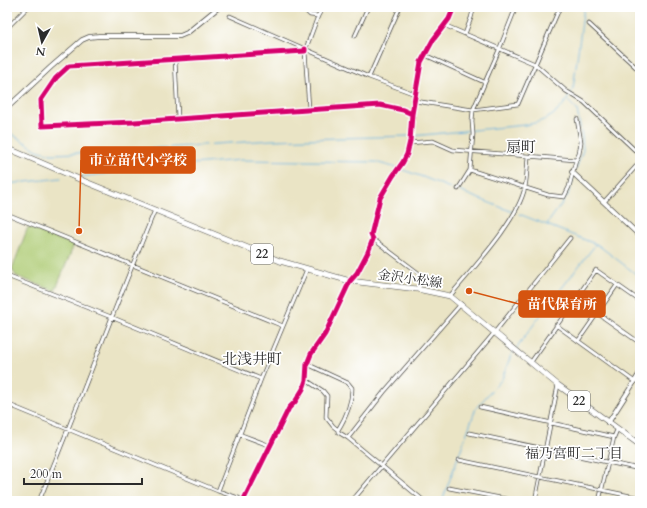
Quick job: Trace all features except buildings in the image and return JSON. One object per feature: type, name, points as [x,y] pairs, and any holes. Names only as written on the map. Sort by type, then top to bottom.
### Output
[{"type":"main road","name":"金沢小松線","points":[[7,148],[262,254],[350,281],[450,296],[558,385],[617,430],[640,445]]},
{"type":"street","points":[[7,28],[28,7]]},
{"type":"street","points":[[7,108],[51,66],[82,40],[99,36],[180,36],[187,33],[219,7]]},
{"type":"street","points":[[302,7],[310,15],[318,16]]},
{"type":"street","points":[[309,109],[305,50],[323,7]]},
{"type":"street","points":[[355,36],[368,7]]},
{"type":"street","points":[[369,77],[400,7]]},
{"type":"street","points":[[417,290],[425,278],[373,239],[371,235],[380,198],[407,154],[421,62],[433,40],[452,14],[454,7]]},
{"type":"street","points":[[465,34],[474,7]]},
{"type":"street","points":[[458,188],[470,170],[473,110],[516,7]]},
{"type":"street","points":[[416,101],[473,110],[518,104],[560,7]]},
{"type":"street","points":[[230,16],[369,77],[415,94]]},
{"type":"street","points":[[589,24],[640,71]]},
{"type":"street","points":[[444,25],[499,50],[535,64],[566,91],[584,102],[640,155]]},
{"type":"street","points":[[305,50],[69,66],[56,78],[41,100],[42,126],[380,105],[403,110],[412,114]]},
{"type":"street","points":[[425,55],[484,82]]},
{"type":"street","points":[[175,59],[178,118]]},
{"type":"street","points":[[470,170],[548,195],[564,197],[569,187],[581,142],[577,119]]},
{"type":"street","points":[[410,142],[433,141],[452,150],[472,153],[576,160]]},
{"type":"street","points":[[450,296],[485,253],[513,215],[525,188],[528,157]]},
{"type":"street","points":[[604,202],[640,162]]},
{"type":"street","points":[[572,172],[640,236]]},
{"type":"street","points":[[40,501],[69,430],[111,317],[155,210]]},
{"type":"street","points":[[7,214],[283,326]]},
{"type":"street","points":[[352,501],[494,332],[570,238]]},
{"type":"street","points":[[7,404],[218,491],[244,500],[289,408],[296,402],[303,389],[306,380],[307,364],[325,334],[350,281],[357,273],[373,239]]},
{"type":"street","points":[[218,491],[239,434],[307,269]]},
{"type":"street","points":[[531,362],[596,270],[640,301]]},
{"type":"street","points":[[7,276],[111,317],[261,380]]},
{"type":"street","points":[[578,341],[617,285]]},
{"type":"street","points":[[348,438],[384,392],[461,304]]},
{"type":"street","points":[[597,313],[640,343]]},
{"type":"street","points":[[556,325],[635,382]]},
{"type":"street","points":[[307,364],[348,383],[352,388],[350,404],[338,430]]},
{"type":"street","points":[[608,423],[640,373]]},
{"type":"street","points":[[306,380],[310,381],[327,396],[326,417],[338,430],[338,432],[348,438],[424,501]]},
{"type":"street","points":[[535,501],[558,385]]},
{"type":"street","points":[[480,407],[614,436]]},
{"type":"street","points":[[599,501],[614,436],[617,430]]},
{"type":"street","points":[[469,433],[640,469]]},
{"type":"street","points":[[239,434],[271,446]]},
{"type":"street","points":[[459,460],[640,498]]},
{"type":"street","points":[[449,488],[516,501]]},
{"type":"green space","points":[[28,227],[74,245],[55,291],[16,276],[12,269]]},
{"type":"waterway","points":[[412,136],[525,125],[542,121],[554,114],[560,109],[573,89],[584,7]]},
{"type":"waterway","points":[[568,101],[577,110],[582,137],[583,150],[576,169]]},
{"type":"waterway","points":[[7,131],[37,150],[51,154],[105,152],[272,140],[409,136]]},
{"type":"waterway","points":[[80,177],[156,167],[241,160],[375,162],[397,168]]},
{"type":"waterway","points":[[400,169],[455,190]]},
{"type":"waterway","points":[[7,184],[61,178]]},
{"type":"waterway","points":[[547,224],[568,195],[573,178]]},
{"type":"waterway","points":[[459,191],[513,212]]},
{"type":"waterway","points":[[519,214],[598,245],[640,277]]},
{"type":"waterway","points":[[516,349],[596,244]]},
{"type":"waterway","points":[[442,501],[476,408],[502,379],[514,351]]},
{"type":"cycle path","points":[[243,501],[289,408],[295,402],[303,389],[306,380],[307,364],[311,354],[325,334],[350,281],[357,273],[368,252],[373,239],[371,235],[380,198],[407,154],[421,62],[433,40],[449,19],[454,7]]},
{"type":"cycle path","points":[[305,49],[305,51],[69,66],[56,78],[41,100],[42,126],[134,122],[380,105],[403,110],[412,114]]},
{"type":"place","name":"市立苗代小学校","points":[[79,231]]},
{"type":"place","name":"苗代保育所","points":[[469,291]]},
{"type":"district","name":"扇町","points":[[521,147]]},
{"type":"district","name":"北浅井町","points":[[252,359]]},
{"type":"district","name":"福乃宮町二丁目","points":[[574,453]]}]
